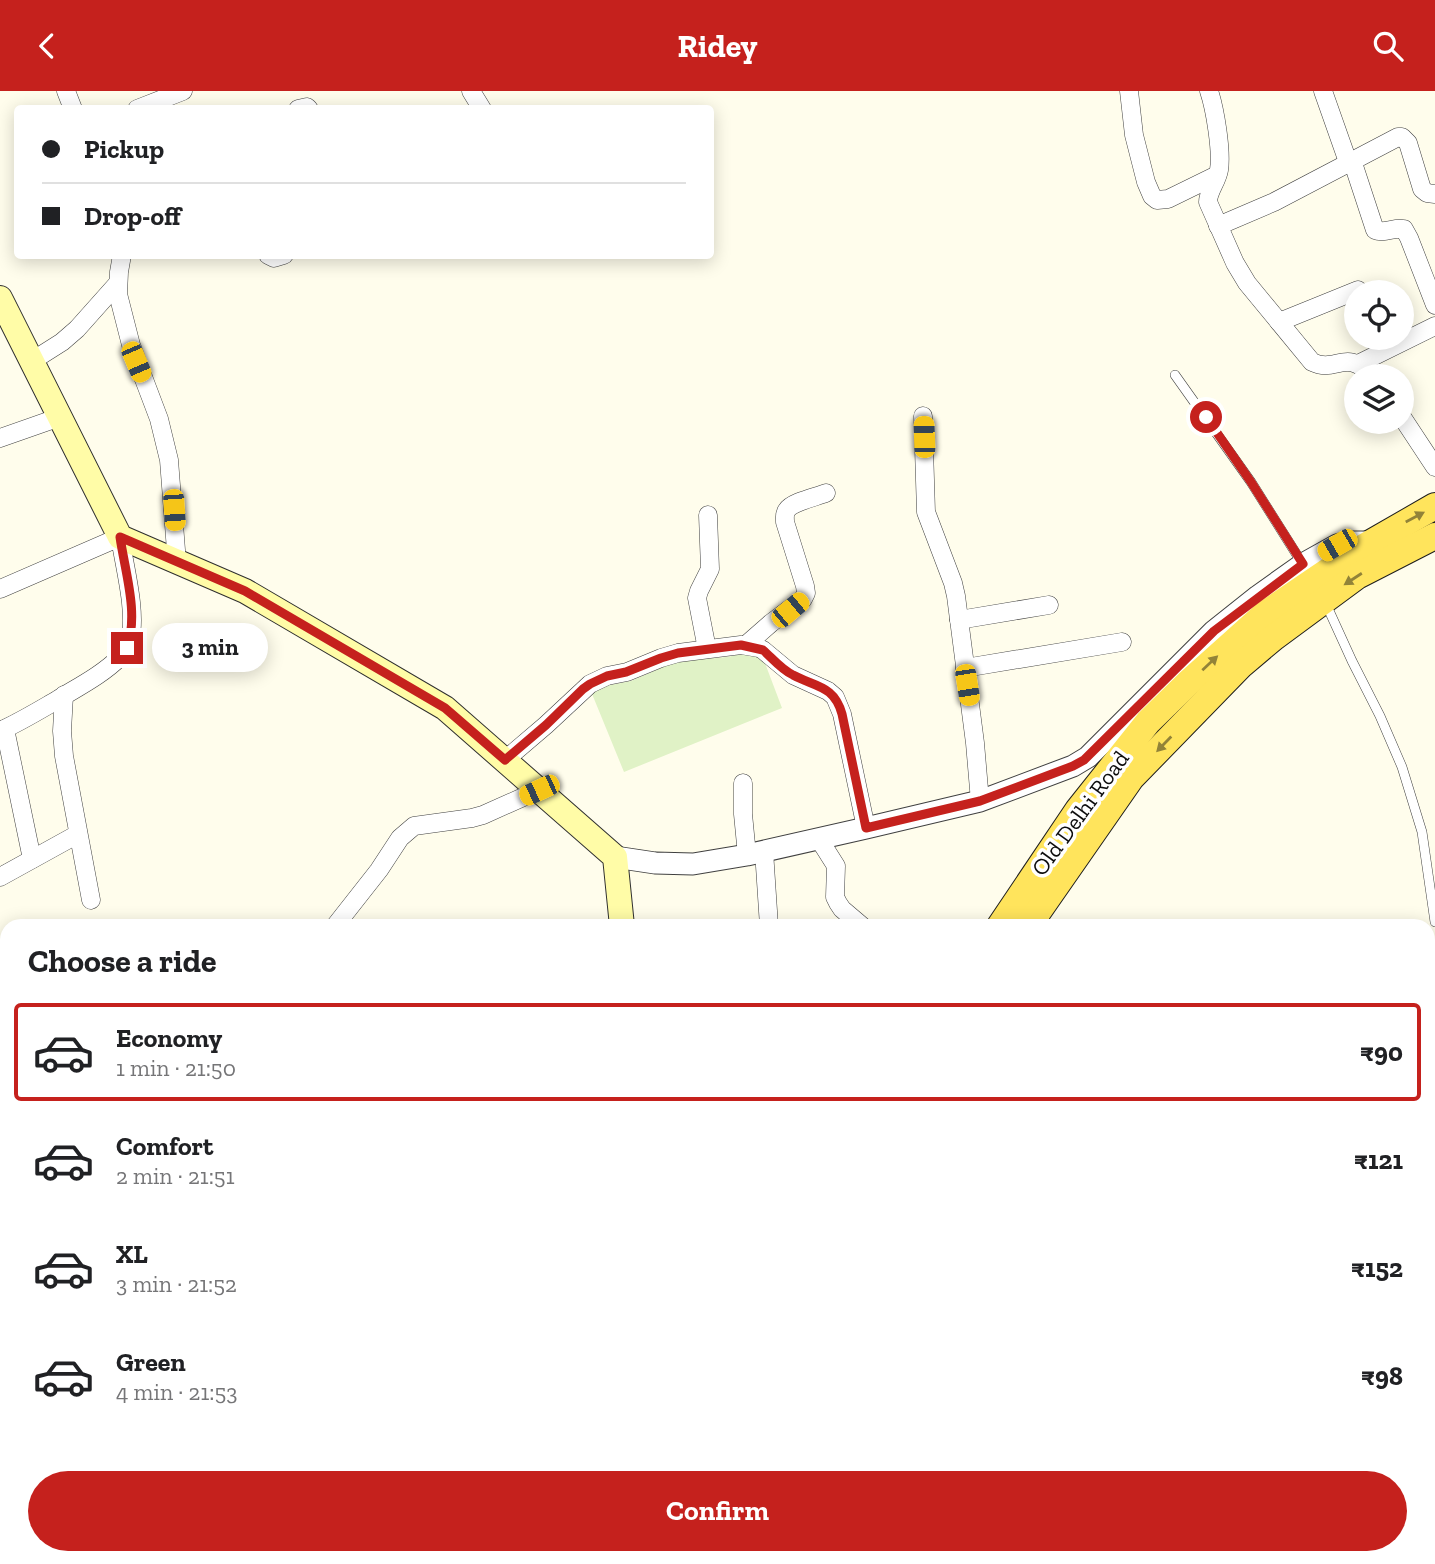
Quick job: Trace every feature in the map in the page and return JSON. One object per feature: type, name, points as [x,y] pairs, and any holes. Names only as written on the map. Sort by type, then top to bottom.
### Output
[{"type":"main road","points":[[0,298],[120,537],[245,591],[445,708],[615,857],[621,919]]},
{"type":"main road","name":"Old Delhi Road","points":[[1005,919],[1078,810],[1148,722],[1223,650],[1265,614],[1322,574],[1435,506]]},
{"type":"main road","name":"Old Delhi Road","points":[[1033,919],[1131,778],[1241,665],[1357,576],[1435,536]]},
{"type":"street","points":[[147,105],[183,91]]},
{"type":"street","points":[[1129,91],[1134,135],[1152,196],[1157,200],[1168,199],[1217,175]]},
{"type":"street","points":[[1323,91],[1375,230],[1381,232],[1404,229],[1435,305]]},
{"type":"street","points":[[1213,92],[1219,164],[1208,202],[1235,263],[1247,283],[1311,362],[1317,365],[1350,361],[1358,364],[1435,326]]},
{"type":"street","points":[[1218,226],[1275,202],[1398,137],[1408,143],[1422,189],[1435,194]]},
{"type":"street","points":[[121,259],[118,294],[131,345],[159,419],[169,460],[177,563]]},
{"type":"street","points":[[32,361],[77,329],[118,283]]},
{"type":"street","points":[[1279,322],[1344,296]]},
{"type":"street","points":[[0,437],[60,417]]},
{"type":"street","points":[[923,417],[926,512],[953,583],[975,743],[980,801]]},
{"type":"street","points":[[1413,434],[1435,467]]},
{"type":"street","points":[[746,645],[803,599],[805,586],[785,522],[785,514],[793,504],[826,493]]},
{"type":"street","points":[[707,649],[697,598],[710,569],[708,515]]},
{"type":"street","points":[[0,589],[120,537],[132,621],[127,648],[97,675],[3,730],[32,859]]},
{"type":"street","points":[[615,857],[655,863],[694,864],[755,853],[980,801],[1073,766],[1088,757],[1214,631],[1248,604],[1303,564],[1341,543],[1372,542]]},
{"type":"street","points":[[959,620],[1049,605]]},
{"type":"street","points":[[965,669],[1122,642]]},
{"type":"street","points":[[505,760],[590,684],[678,653],[746,645],[763,650],[793,675],[835,697],[842,714],[866,828]]},
{"type":"street","points":[[64,695],[62,742],[91,900]]},
{"type":"street","points":[[743,783],[743,814],[755,853],[768,919]]},
{"type":"street","points":[[340,919],[400,838],[414,826],[472,818],[497,810],[539,790]]},
{"type":"street","points":[[0,877],[78,834]]},
{"type":"street","points":[[819,839],[836,866],[835,897],[842,909],[854,919]]},
{"type":"lane","points":[[1175,375],[1251,482],[1303,564]]},
{"type":"lane","points":[[1324,599],[1402,767],[1422,832],[1435,919]]},
{"type":"green space","points":[[760,650],[782,708],[624,772],[590,689],[631,681],[677,661],[727,657]]},
{"type":"route","points":[[127,648],[132,621],[120,537],[245,591],[445,708],[505,760],[590,684],[607,676],[678,653],[741,645],[758,647],[786,671],[835,697],[853,760],[866,828],[980,801],[1084,760],[1214,631],[1303,564],[1206,417]]}]
